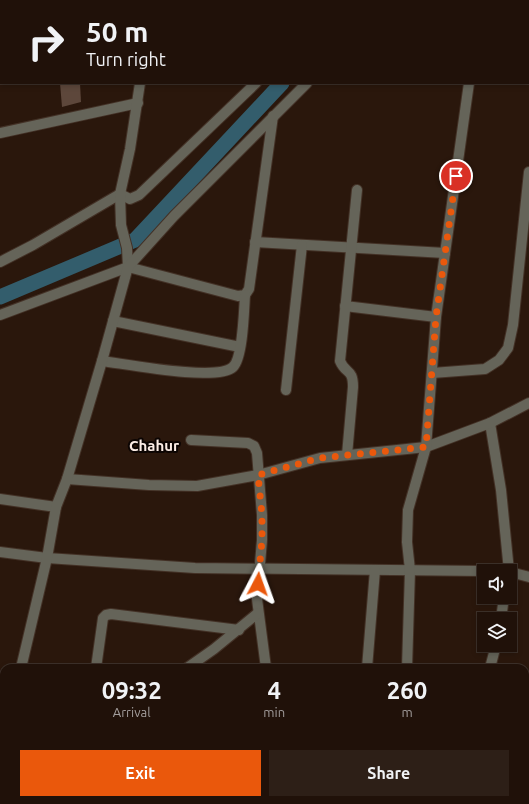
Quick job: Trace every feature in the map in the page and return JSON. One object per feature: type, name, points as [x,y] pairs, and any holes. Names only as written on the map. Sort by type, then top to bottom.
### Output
[{"type":"street","points":[[22,664],[47,558],[56,507],[67,479],[128,267],[127,248],[121,225],[120,194],[130,149],[140,84]]},
{"type":"street","points":[[120,194],[130,199],[139,195],[255,84]]},
{"type":"street","points":[[0,315],[128,267],[174,216],[305,84]]},
{"type":"street","points":[[407,664],[410,570],[407,542],[408,510],[426,447],[436,317],[469,84]]},
{"type":"street","points":[[0,133],[138,103]]},
{"type":"street","points":[[102,361],[182,372],[213,373],[223,372],[234,367],[240,347],[245,295],[249,289],[273,116]]},
{"type":"street","points":[[432,373],[485,369],[499,360],[508,348],[513,325],[529,172]]},
{"type":"street","points":[[347,455],[353,377],[349,371],[343,368],[340,361],[357,190]]},
{"type":"street","points":[[0,262],[33,245],[120,194]]},
{"type":"street","points":[[255,242],[445,252]]},
{"type":"street","points":[[286,390],[302,244]]},
{"type":"street","points":[[128,267],[238,296],[245,295]]},
{"type":"street","points":[[345,306],[436,317]]},
{"type":"street","points":[[113,321],[240,347]]},
{"type":"street","points":[[67,479],[149,485],[197,486],[258,475],[320,458],[426,447],[490,423],[529,403]]},
{"type":"street","points":[[490,423],[501,490],[508,564]]},
{"type":"street","points":[[191,440],[248,443],[254,446],[257,453],[262,534],[258,568],[257,599],[266,664]]},
{"type":"street","points":[[0,500],[56,507]]},
{"type":"street","points":[[0,552],[47,558],[195,568],[477,571]]},
{"type":"street","points":[[367,664],[375,570]]},
{"type":"street","points":[[517,573],[529,577]]},
{"type":"street","points":[[193,664],[239,630],[258,613]]},
{"type":"street","points":[[97,664],[103,618],[106,615],[111,614],[239,630]]},
{"type":"street","points":[[491,664],[494,652]]},
{"type":"building","points":[[60,84],[80,84],[81,102],[62,107]]},
{"type":"waterway","points":[[0,297],[135,240],[281,84]]},
{"type":"district","name":"Chahur","points":[[154,446]]},
{"type":"route","points":[[258,584],[258,568],[262,540],[262,515],[258,475],[320,458],[426,447],[436,317],[456,176]]}]
